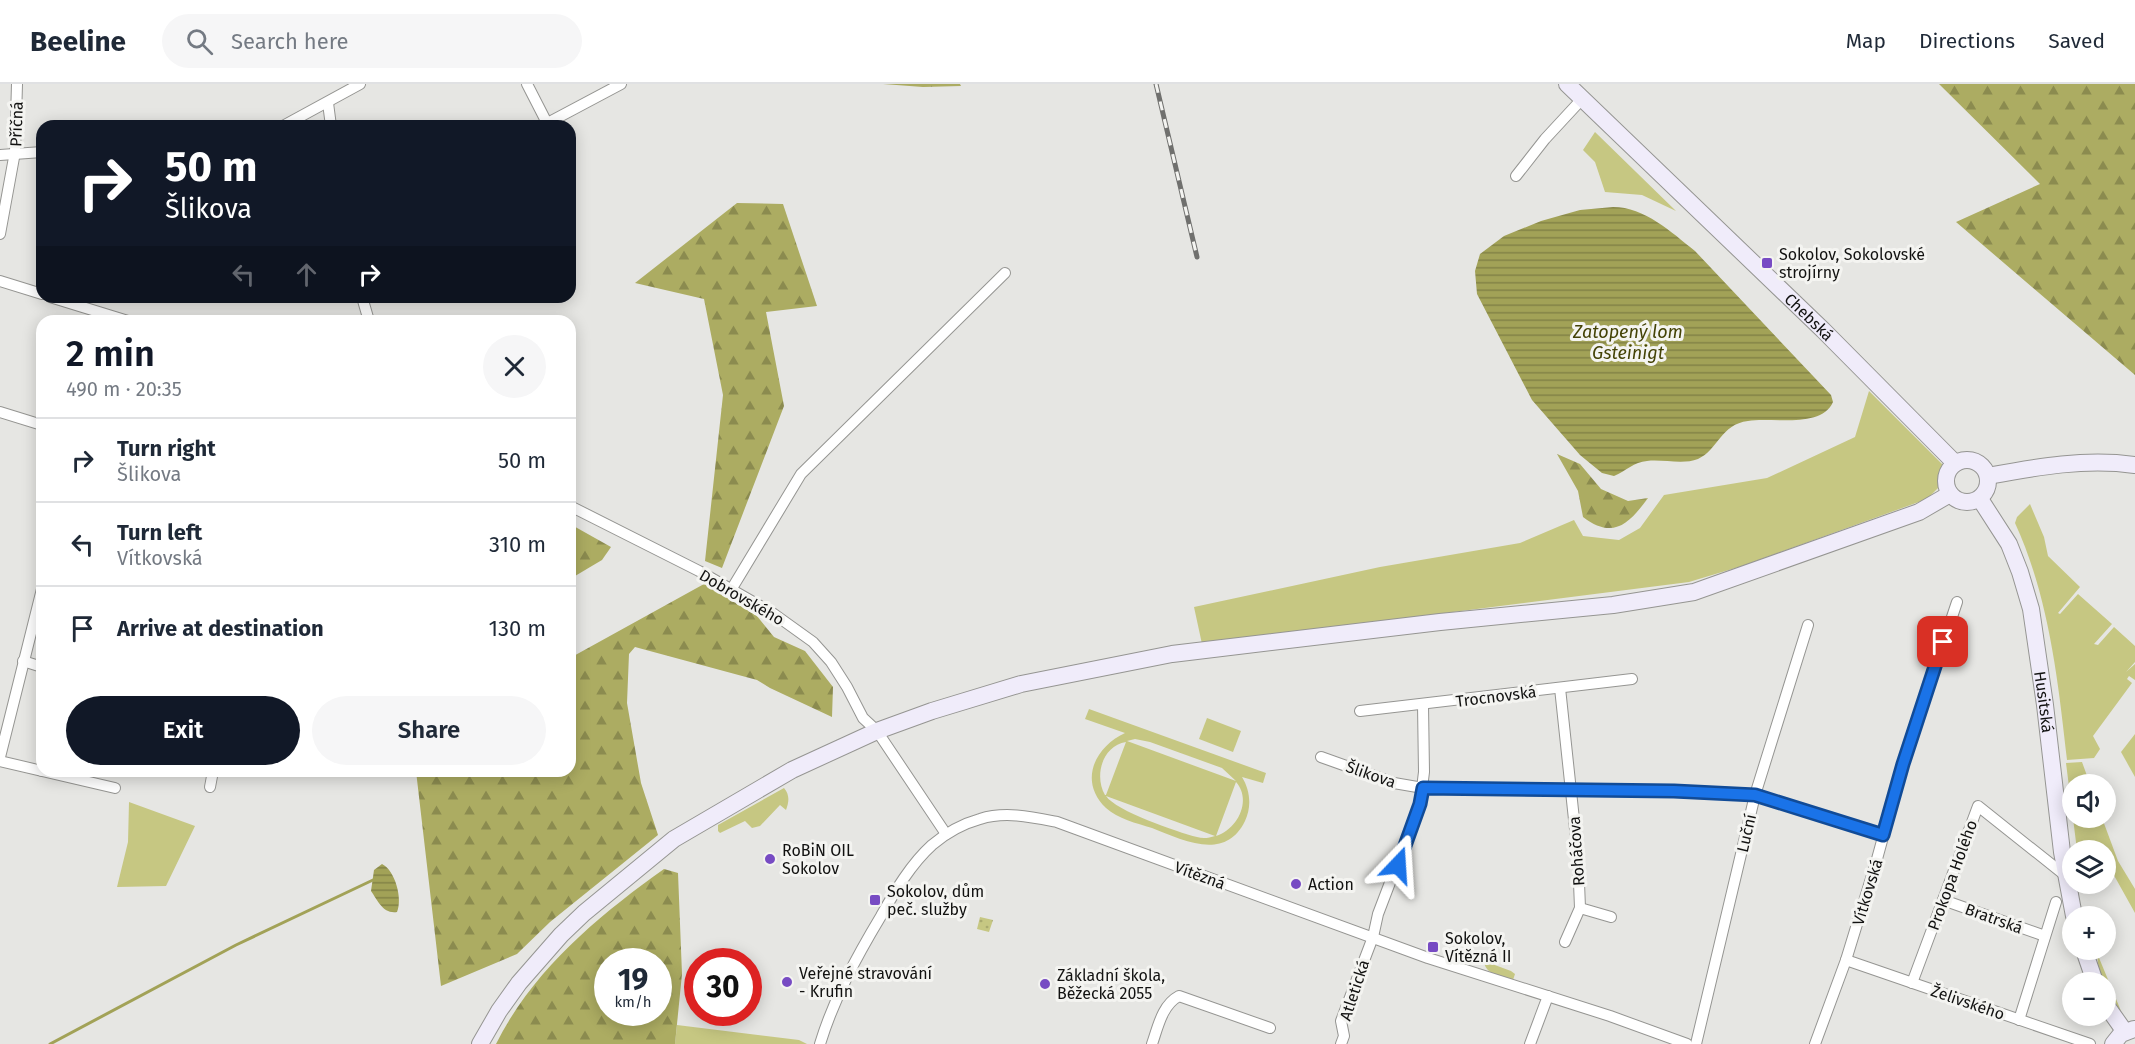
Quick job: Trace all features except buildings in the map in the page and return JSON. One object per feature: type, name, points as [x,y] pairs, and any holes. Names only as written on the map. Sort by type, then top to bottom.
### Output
[{"type":"main road","name":"Chebská","points":[[1567,84],[1823,330],[1955,464]]},
{"type":"main road","points":[[1966,460],[1982,465],[1988,476],[1988,486],[1980,498],[1964,502],[1950,494],[1946,478],[1955,464],[1966,460]]},
{"type":"main road","points":[[1988,476],[2060,464],[2106,462],[2135,465]]},
{"type":"main road","points":[[480,1044],[519,983],[561,935],[584,913],[674,839],[792,770],[877,731],[932,711],[1022,684],[1172,654],[1440,621],[1613,605],[1694,592],[1919,512],[1950,494]]},
{"type":"main road","name":"Husitská","points":[[1980,498],[2009,544],[2031,609],[2046,705],[2062,842]]},
{"type":"main road","points":[[2116,1022],[2124,1035]]},
{"type":"street","name":"Příčná","points":[[0,234],[15,152],[17,84]]},
{"type":"street","points":[[527,84],[543,120]]},
{"type":"street","points":[[554,120],[621,84]]},
{"type":"street","points":[[295,120],[328,103],[354,86]]},
{"type":"street","points":[[1516,176],[1545,139],[1582,99]]},
{"type":"street","points":[[328,103],[330,120]]},
{"type":"street","points":[[0,155],[36,152]]},
{"type":"street","points":[[731,590],[801,474],[1005,273]]},
{"type":"street","points":[[0,281],[36,292]]},
{"type":"street","points":[[66,303],[98,315]]},
{"type":"street","points":[[0,412],[36,423]]},
{"type":"street","name":"Dobrovského","points":[[576,509],[774,614],[813,642],[831,662],[863,718],[877,731],[946,834]]},
{"type":"street","name":"Vítkovská","points":[[1815,1044],[1846,960],[1903,764],[1957,602]]},
{"type":"street","points":[[0,757],[36,611]]},
{"type":"street","name":"Luční","points":[[1696,1044],[1755,795],[1808,625]]},
{"type":"street","points":[[22,661],[36,665]]},
{"type":"street","name":"Trocnovská","points":[[1360,711],[1632,679]]},
{"type":"street","name":"Roháčova","points":[[1560,687],[1578,857],[1580,908],[1565,942]]},
{"type":"street","name":"Atletická","points":[[1341,1044],[1344,1036],[1341,1021],[1373,937],[1378,914],[1420,804],[1423,788],[1423,705]]},
{"type":"street","name":"Šlikova","points":[[1321,757],[1394,783],[1423,788],[1674,791],[1755,795],[1883,835]]},
{"type":"street","points":[[0,761],[36,770]]},
{"type":"street","points":[[68,777],[115,788]]},
{"type":"street","points":[[210,787],[212,777]]},
{"type":"street","name":"Prokopa Holého","points":[[1912,983],[1978,806],[2062,873]]},
{"type":"street","name":"Vítězná","points":[[820,1044],[836,999],[888,904],[919,859],[946,834],[962,825],[994,816],[1027,816],[1057,822],[1428,958],[1610,1016],[1687,1044]]},
{"type":"street","name":"Bratrská","points":[[1943,900],[2045,936]]},
{"type":"street","points":[[2019,1020],[2056,902]]},
{"type":"street","name":"Roháčova","points":[[1580,908],[1611,917]]},
{"type":"street","name":"Želivského","points":[[1846,960],[2090,1044]]},
{"type":"street","points":[[1152,1044],[1164,1010],[1170,1000],[1179,996],[1270,1028]]},
{"type":"street","points":[[1530,1044],[1548,996]]},
{"type":"green space","points":[[883,84],[960,84],[961,86],[923,87]]},
{"type":"green space","points":[[1939,84],[2135,84],[2135,375],[1956,222],[2040,184]]},
{"type":"green space","points":[[1595,132],[1676,211],[1642,195],[1605,192],[1595,162],[1583,150]]},
{"type":"green space","points":[[737,203],[783,204],[817,306],[766,312],[784,406],[722,568],[705,561],[723,395],[704,299],[635,283]]},
{"type":"green space","points":[[1869,391],[1944,466],[1940,486],[1927,499],[1742,566],[1689,582],[1202,644],[1194,607],[1380,567],[1520,543],[1574,520],[1583,536],[1619,540],[1640,528],[1664,495],[1767,478],[1855,437]]},
{"type":"green space","points":[[1557,454],[1580,464],[1601,489],[1628,501],[1648,498],[1627,522],[1620,526],[1612,528],[1594,524],[1583,517],[1578,491]]},
{"type":"green space","points":[[2030,504],[2044,537],[2048,556],[2080,587],[2058,613],[2060,614],[2078,594],[2112,624],[2094,644],[2098,645],[2114,627],[2135,646],[2135,662],[2126,672],[2135,664],[2135,680],[2129,676],[2127,679],[2132,683],[2093,736],[2100,749],[2094,758],[2067,760],[2056,669],[2044,609],[2027,551],[2015,523],[2017,517]]},
{"type":"green space","points":[[576,527],[611,547],[602,560],[576,575]]},
{"type":"green space","points":[[704,584],[757,616],[774,637],[805,651],[833,687],[832,717],[757,680],[635,647],[629,654],[627,703],[641,783],[658,835],[550,922],[517,954],[441,986],[417,777],[576,777],[576,655]]},
{"type":"green space","points":[[1089,709],[1266,773],[1263,783],[1242,777],[1247,787],[1249,804],[1245,821],[1237,834],[1226,841],[1215,844],[1190,842],[1111,812],[1098,798],[1093,787],[1092,776],[1098,756],[1114,739],[1125,733],[1085,719]],"holes":[[[1135,739],[1150,742],[1222,768],[1236,781],[1127,741]],[[1126,742],[1105,795],[1100,779],[1102,763],[1111,749]],[[1236,782],[1241,789],[1243,805],[1231,827],[1216,836]],[[1106,796],[1215,836],[1202,838],[1176,831],[1134,814],[1112,802]]]},
{"type":"green space","points":[[1207,718],[1241,731],[1233,752],[1199,739]]},
{"type":"green space","points":[[2135,734],[2135,777],[2121,752]]},
{"type":"green space","points":[[2082,762],[2086,774],[2067,774],[2066,763]]},
{"type":"green space","points":[[784,788],[788,799],[786,810],[780,805],[760,826],[752,828],[745,821],[720,833],[718,831],[718,825]]},
{"type":"green space","points":[[129,802],[195,826],[166,886],[117,887],[128,842]]},
{"type":"green space","points":[[2074,828],[2106,828],[2110,840],[2076,840]]},
{"type":"green space","points":[[2116,856],[2135,889],[2135,913],[2116,879]]},
{"type":"green space","points":[[664,869],[678,873],[682,974],[675,1044],[496,1044],[511,1017],[548,969],[569,946],[615,906]]},
{"type":"green space","points":[[980,917],[993,920],[989,932],[977,929]]},
{"type":"green space","points":[[2098,960],[2100,960],[2105,972],[2099,972]]},
{"type":"green space","points":[[1484,961],[1511,971],[1515,974],[1513,980],[1490,972]]},
{"type":"green space","points":[[677,1025],[799,1040],[807,1044],[675,1044]]},
{"type":"water","name":"Zatopený lom Gsteinigt","points":[[1625,208],[1647,216],[1695,251],[1831,395],[1833,402],[1827,410],[1807,419],[1758,420],[1739,423],[1726,432],[1705,455],[1698,459],[1686,462],[1642,462],[1614,476],[1602,473],[1580,455],[1532,400],[1477,294],[1475,271],[1480,254],[1504,236],[1541,221],[1580,210]]},
{"type":"water","points":[[382,864],[391,872],[397,885],[399,906],[397,912],[384,909],[371,891],[374,870]]},
{"type":"waterway","points":[[50,1044],[236,945],[373,880]]},
{"type":"railway","points":[[1156,84],[1197,257]]},
{"type":"place","name":"Sokolov, Sokolovské strojírny","points":[[1767,263]]},
{"type":"place","name":"RoBiN OIL Sokolov","points":[[770,859]]},
{"type":"place","name":"Action","points":[[1296,884]]},
{"type":"place","name":"Sokolov, dům peč. služby","points":[[875,900]]},
{"type":"place","name":"Sokolov, Vítězná II","points":[[1433,947]]},
{"type":"place","name":"Veřejné stravování - Krufin","points":[[787,982]]},
{"type":"place","name":"Základní škola, Běžecká 2055","points":[[1045,984]]},
{"type":"route","points":[[1398,865],[1420,804],[1423,788],[1674,791],[1755,795],[1883,835],[1903,764],[1943,642]]}]
